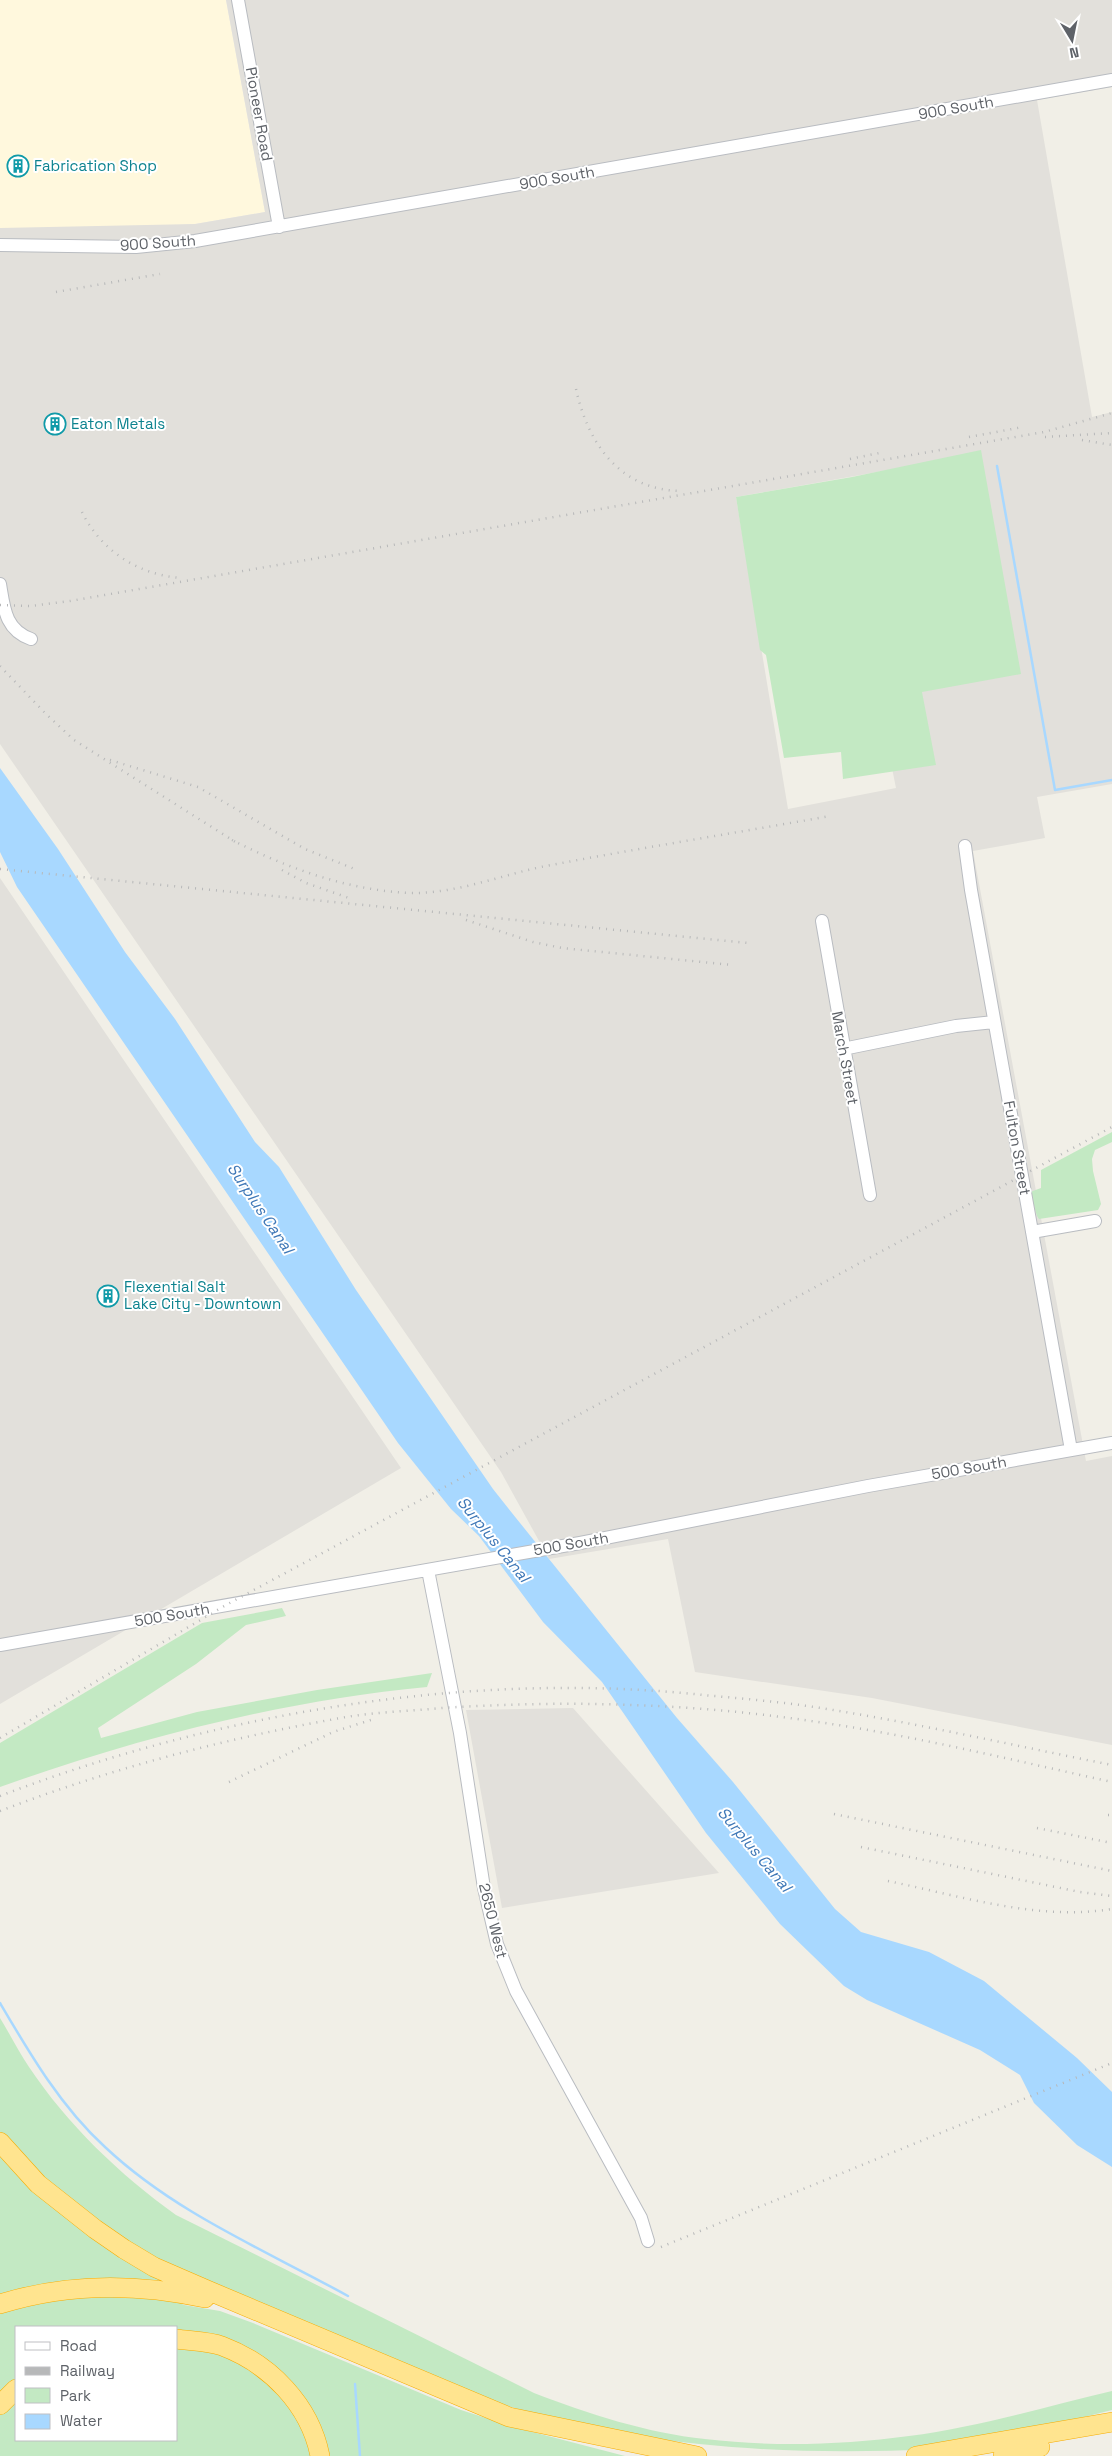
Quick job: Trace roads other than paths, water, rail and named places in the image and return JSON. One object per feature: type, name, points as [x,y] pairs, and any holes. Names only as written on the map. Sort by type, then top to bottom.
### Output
[{"type":"highway","points":[[0,2142],[38,2184],[124,2250],[154,2267],[509,2417],[697,2456]]},
{"type":"highway","points":[[0,2304],[50,2292],[116,2286],[182,2293],[266,2315]]},
{"type":"highway","points":[[178,2339],[221,2345],[256,2363],[292,2395],[312,2428],[320,2456]]},
{"type":"highway","points":[[0,2404],[15,2390]]},
{"type":"highway","points":[[916,2456],[1112,2422]]},
{"type":"highway","points":[[1003,2456],[1112,2429]]},
{"type":"street","name":"Pioneer Road","points":[[238,0],[279,227]]},
{"type":"street","name":"900 South","points":[[0,245],[158,246],[279,227],[1112,80]]},
{"type":"street","points":[[0,584],[10,626],[21,635],[31,639]]},
{"type":"street","name":"Fulton Street","points":[[965,846],[994,1022],[1071,1450]]},
{"type":"street","name":"March Street","points":[[822,921],[870,1195]]},
{"type":"street","points":[[843,1049],[956,1026],[994,1022]]},
{"type":"street","points":[[1032,1232],[1095,1221]]},
{"type":"street","name":"500 South","points":[[0,1645],[428,1570],[696,1521],[868,1486],[1112,1443]]},
{"type":"street","name":"2650 West","points":[[428,1570],[460,1733],[484,1888],[499,1951],[516,1991],[641,2218],[648,2241]]},
{"type":"water","name":"Surplus Canal","points":[[0,768],[58,849],[125,952],[175,1019],[255,1142],[279,1167],[356,1290],[493,1489],[516,1518],[677,1718],[733,1782],[835,1909],[861,1932],[929,1952],[984,1981],[1077,2058],[1112,2092],[1112,2167],[1077,2145],[1034,2103],[1020,2075],[980,2050],[867,2000],[844,1986],[780,1924],[706,1833],[602,1682],[543,1622],[479,1536],[451,1509],[398,1443],[17,887],[0,852]]},
{"type":"waterway","points":[[997,466],[1055,790],[1112,780]]},
{"type":"waterway","points":[[0,2003],[47,2079],[74,2115],[105,2147],[132,2170],[161,2192],[191,2211],[348,2296]]},
{"type":"waterway","points":[[355,2384],[360,2456]]},
{"type":"railway","points":[[56,292],[160,274]]},
{"type":"railway","points":[[576,389],[581,409],[589,428],[598,445],[610,460],[624,473],[641,482],[659,489],[681,491]]},
{"type":"railway","points":[[0,605],[31,606],[70,601],[1044,432],[1112,413]]},
{"type":"railway","points":[[969,437],[1023,427]]},
{"type":"railway","points":[[1045,437],[1112,433]]},
{"type":"railway","points":[[1082,440],[1112,445]]},
{"type":"railway","points":[[850,459],[884,452]]},
{"type":"railway","points":[[82,512],[100,538],[123,558],[150,572],[181,578]]},
{"type":"railway","points":[[0,666],[74,740],[237,843]]},
{"type":"railway","points":[[110,760],[198,787],[305,849],[357,870]]},
{"type":"railway","points":[[232,840],[274,860],[318,876],[363,887],[409,893],[461,887],[546,866],[830,816]]},
{"type":"railway","points":[[0,869],[748,943]]},
{"type":"railway","points":[[282,870],[306,883],[349,898]]},
{"type":"railway","points":[[466,920],[533,942],[562,948],[732,965]]},
{"type":"railway","points":[[0,1738],[226,1605],[1112,1127]]},
{"type":"railway","points":[[0,1796],[83,1767],[168,1742],[256,1721],[346,1705],[436,1694],[526,1689],[615,1689],[805,1706],[907,1723],[1112,1765]]},
{"type":"railway","points":[[0,1811],[42,1795],[127,1768],[257,1734],[346,1717],[382,1713],[534,1704],[673,1707],[719,1710],[811,1721],[924,1741],[1112,1782]]},
{"type":"railway","points":[[229,1782],[333,1732],[374,1719]]},
{"type":"railway","points":[[834,1814],[1112,1871]]},
{"type":"railway","points":[[1037,1828],[1112,1843]]},
{"type":"railway","points":[[861,1847],[1080,1892],[1112,1896]]},
{"type":"railway","points":[[888,1881],[971,1900],[1027,1909],[1056,1912],[1112,1909]]},
{"type":"railway","points":[[661,2247],[1112,2063]]},
{"type":"place","name":"Fabrication Shop","points":[[18,166]]},
{"type":"place","name":"Eaton Metals","points":[[55,424]]},
{"type":"place","name":"Flexential Salt Lake City - Downtown","points":[[108,1296]]}]
